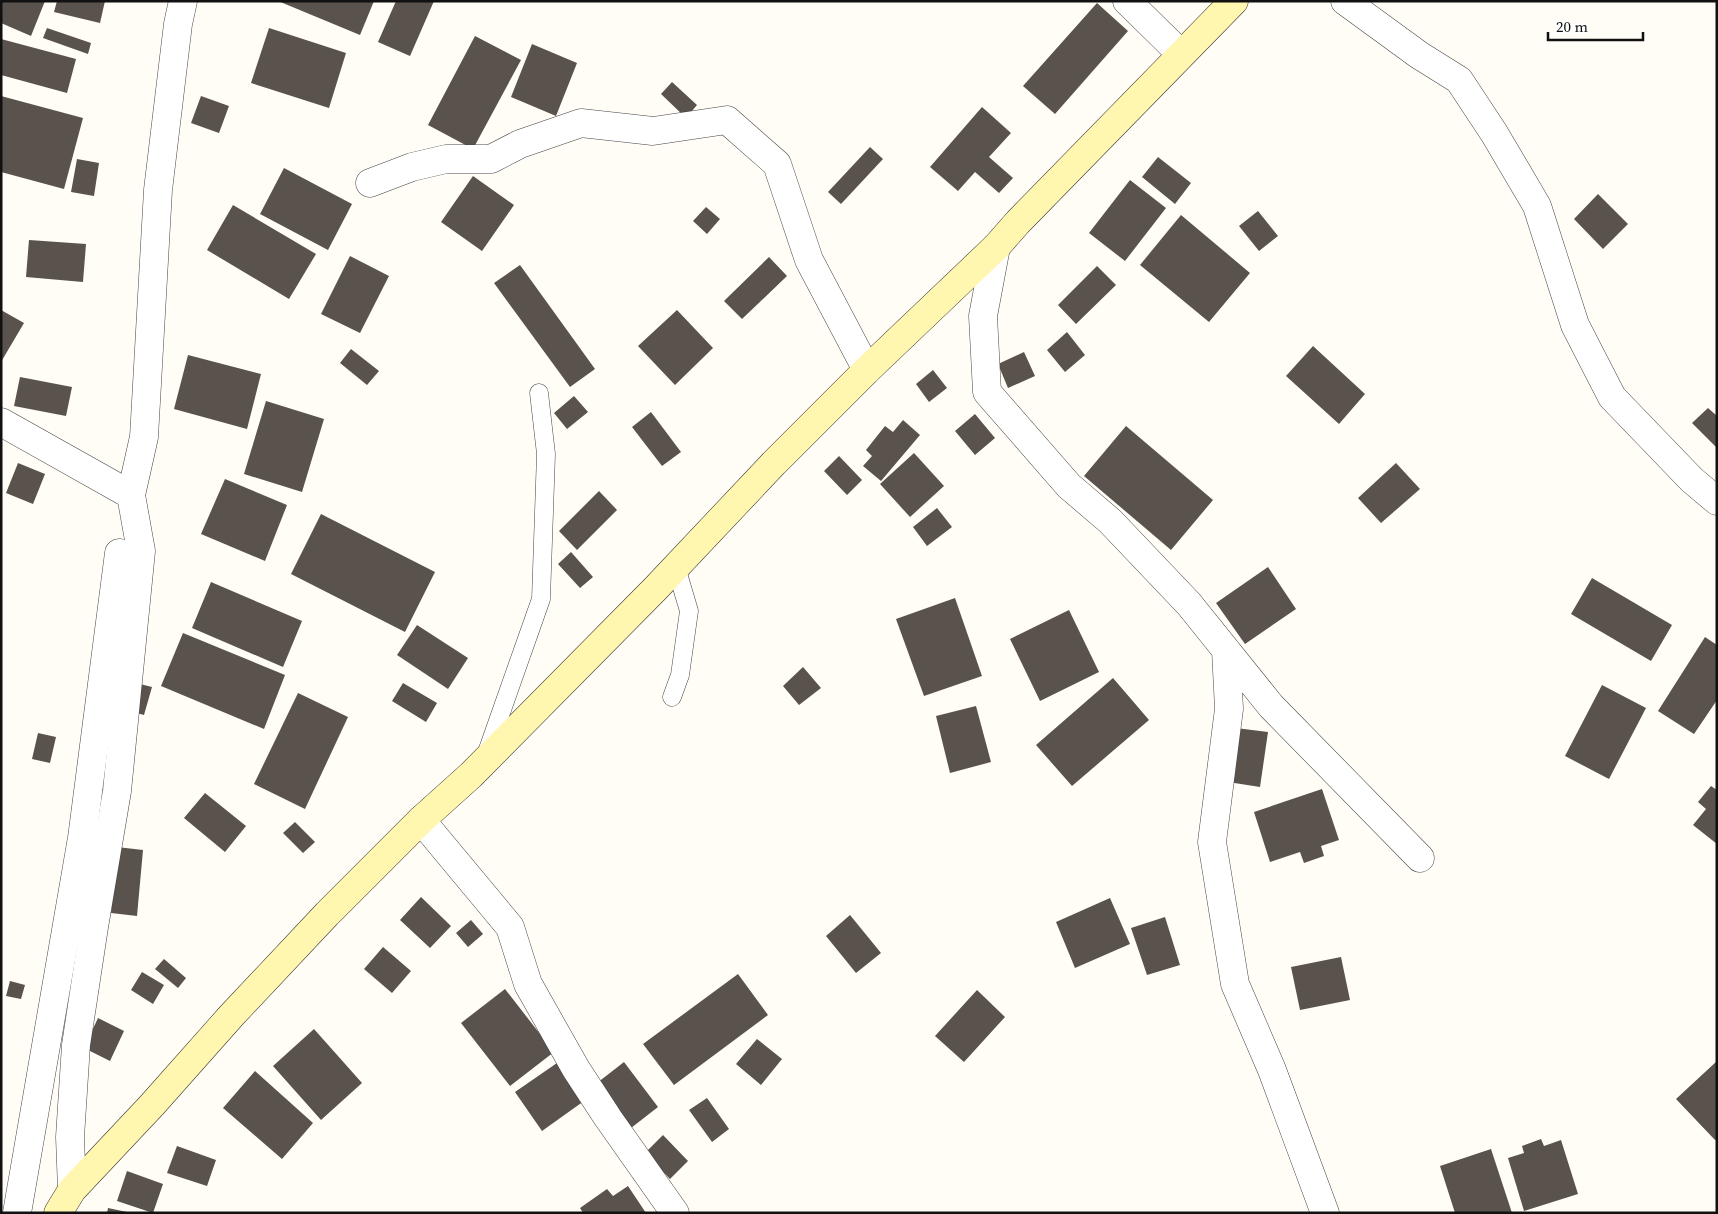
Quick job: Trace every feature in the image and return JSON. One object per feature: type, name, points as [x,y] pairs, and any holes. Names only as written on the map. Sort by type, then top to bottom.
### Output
[{"type":"main road","points":[[58,1213],[72,1190],[327,914],[421,820],[482,764],[676,567],[774,463],[867,370],[996,247],[1018,222],[1234,1]]},
{"type":"street","points":[[72,1190],[70,1137],[76,1045],[117,791],[141,551],[131,495],[144,437],[158,190],[178,24],[184,1]]},
{"type":"street","points":[[1127,1],[1181,54]]},
{"type":"street","points":[[1345,1],[1420,55],[1459,80],[1494,133],[1537,206],[1575,325],[1612,397],[1692,480],[1717,501]]},
{"type":"street","points":[[370,183],[412,167],[446,159],[491,159],[520,144],[581,123],[654,131],[726,120],[777,164],[808,260],[867,370]]},
{"type":"street","points":[[996,247],[983,316],[987,392],[1007,417],[1070,486],[1110,521],[1189,604],[1271,706],[1420,858]]},
{"type":"street","points":[[1,422],[131,495]]},
{"type":"street","points":[[17,1213],[82,838],[119,553]]},
{"type":"street","points":[[1226,650],[1228,709],[1212,842],[1235,984],[1272,1070],[1325,1213]]},
{"type":"street","points":[[421,820],[510,927],[528,984],[576,1069],[675,1213]]},
{"type":"lane","points":[[482,764],[541,599],[546,454],[539,393]]},
{"type":"lane","points":[[672,697],[680,675],[689,611],[676,567]]},
{"type":"building","points":[[1,1],[45,1],[31,36],[1,23]]},
{"type":"building","points":[[57,1],[105,1],[100,23],[54,12]]},
{"type":"building","points":[[278,1],[374,1],[360,35]]},
{"type":"building","points":[[396,1],[434,1],[410,56],[378,42]]},
{"type":"building","points":[[1097,3],[1128,31],[1055,114],[1023,86]]},
{"type":"building","points":[[47,28],[91,43],[88,54],[43,38]]},
{"type":"building","points":[[269,28],[346,53],[329,108],[251,83]]},
{"type":"building","points":[[475,36],[521,60],[473,149],[428,125]]},
{"type":"building","points":[[1,39],[76,59],[67,93],[1,75]]},
{"type":"building","points":[[532,44],[577,63],[556,116],[511,97]]},
{"type":"building","points":[[672,82],[697,105],[686,118],[661,94]]},
{"type":"building","points":[[1,96],[83,118],[64,189],[1,172]]},
{"type":"building","points":[[201,96],[229,106],[219,133],[191,123]]},
{"type":"building","points":[[982,107],[1011,133],[989,157],[1013,178],[999,193],[975,172],[958,191],[930,167]]},
{"type":"building","points":[[870,147],[883,159],[841,204],[828,192]]},
{"type":"building","points":[[1158,157],[1191,183],[1175,204],[1142,177]]},
{"type":"building","points":[[77,159],[99,163],[94,196],[71,192]]},
{"type":"building","points":[[284,168],[352,204],[328,250],[260,214]]},
{"type":"building","points":[[473,176],[514,205],[482,251],[441,222]]},
{"type":"building","points":[[1130,180],[1166,208],[1125,261],[1089,233]]},
{"type":"building","points":[[1598,194],[1628,224],[1603,249],[1574,219]]},
{"type":"building","points":[[233,205],[316,254],[289,299],[207,250]]},
{"type":"building","points":[[706,207],[720,219],[707,234],[693,221]]},
{"type":"building","points":[[1258,211],[1278,236],[1259,251],[1239,226]]},
{"type":"building","points":[[1181,215],[1250,273],[1209,322],[1140,265]]},
{"type":"building","points":[[29,240],[86,244],[83,282],[26,277]]},
{"type":"building","points":[[350,256],[389,276],[360,333],[321,314]]},
{"type":"building","points":[[769,257],[787,276],[742,319],[724,301]]},
{"type":"building","points":[[520,265],[595,369],[570,387],[494,283]]},
{"type":"building","points":[[1097,266],[1116,285],[1076,324],[1058,305]]},
{"type":"building","points":[[1,310],[24,323],[1,362]]},
{"type":"building","points":[[677,310],[713,348],[675,385],[638,346]]},
{"type":"building","points":[[1067,332],[1085,355],[1065,372],[1047,350]]},
{"type":"building","points":[[1313,346],[1365,394],[1339,424],[1286,376]]},
{"type":"building","points":[[351,349],[379,371],[367,385],[340,363]]},
{"type":"building","points":[[1024,352],[1035,376],[1008,388],[998,364]]},
{"type":"building","points":[[188,355],[261,374],[247,429],[174,409]]},
{"type":"building","points":[[933,370],[947,388],[929,402],[916,384]]},
{"type":"building","points":[[20,377],[72,387],[66,416],[14,406]]},
{"type":"building","points":[[574,396],[588,412],[567,429],[554,413]]},
{"type":"building","points":[[266,401],[324,419],[302,492],[244,474]]},
{"type":"building","points":[[1708,408],[1717,416],[1717,448],[1692,423]]},
{"type":"building","points":[[651,412],[681,452],[662,466],[632,427]]},
{"type":"building","points":[[975,414],[995,438],[975,455],[955,431]]},
{"type":"building","points":[[903,420],[920,435],[881,481],[863,466],[872,456],[866,450],[885,426],[893,432]]},
{"type":"building","points":[[1126,426],[1213,500],[1171,550],[1084,476]]},
{"type":"building","points":[[914,453],[944,486],[910,517],[880,484]]},
{"type":"building","points":[[839,456],[862,480],[847,495],[824,471]]},
{"type":"building","points":[[18,463],[45,474],[33,504],[6,493]]},
{"type":"building","points":[[1396,463],[1420,489],[1381,523],[1358,498]]},
{"type":"building","points":[[225,479],[287,505],[265,561],[201,534]]},
{"type":"building","points":[[599,491],[617,510],[577,550],[559,531]]},
{"type":"building","points":[[937,508],[952,527],[927,546],[913,527]]},
{"type":"building","points":[[321,514],[435,572],[405,632],[291,574]]},
{"type":"building","points":[[571,552],[593,577],[580,588],[558,564]]},
{"type":"building","points":[[1268,567],[1296,609],[1245,644],[1216,603]]},
{"type":"building","points":[[1592,578],[1672,625],[1651,661],[1571,614]]},
{"type":"building","points":[[211,582],[302,621],[283,667],[192,628]]},
{"type":"building","points":[[955,598],[982,676],[924,696],[896,619]]},
{"type":"building","points":[[1069,610],[1099,672],[1040,701],[1010,639]]},
{"type":"building","points":[[417,625],[468,658],[448,689],[397,655]]},
{"type":"building","points":[[183,633],[285,675],[264,729],[161,686]]},
{"type":"building","points":[[1705,637],[1717,645],[1717,700],[1694,734],[1658,711]]},
{"type":"building","points":[[803,667],[821,688],[799,705],[783,686]]},
{"type":"building","points":[[1113,678],[1149,720],[1072,786],[1036,745]]},
{"type":"building","points":[[136,683],[152,687],[144,715],[129,711]]},
{"type":"building","points":[[403,683],[437,703],[426,722],[392,701]]},
{"type":"building","points":[[1602,685],[1646,708],[1609,779],[1565,756]]},
{"type":"building","points":[[298,693],[348,717],[305,809],[254,784]]},
{"type":"building","points":[[976,706],[991,762],[950,773],[936,716]]},
{"type":"building","points":[[1236,728],[1268,732],[1260,787],[1228,782]]},
{"type":"building","points":[[38,733],[56,737],[50,763],[32,759]]},
{"type":"building","points":[[1711,786],[1717,790],[1717,844],[1693,825],[1706,809],[1698,802]]},
{"type":"building","points":[[1322,789],[1339,840],[1321,846],[1324,856],[1304,863],[1300,852],[1270,862],[1254,812]]},
{"type":"building","points":[[205,793],[246,826],[225,852],[184,818]]},
{"type":"building","points":[[295,822],[315,842],[303,853],[283,833]]},
{"type":"building","points":[[117,847],[143,850],[137,916],[111,913]]},
{"type":"building","points":[[421,897],[451,926],[430,948],[400,920]]},
{"type":"building","points":[[1110,898],[1130,944],[1075,968],[1056,922]]},
{"type":"building","points":[[850,915],[881,953],[856,973],[826,936]]},
{"type":"building","points":[[1165,917],[1180,965],[1147,975],[1131,928]]},
{"type":"building","points":[[471,920],[483,934],[468,947],[456,933]]},
{"type":"building","points":[[383,947],[411,971],[392,993],[364,969]]},
{"type":"building","points":[[1341,957],[1350,1000],[1300,1010],[1291,967]]},
{"type":"building","points":[[164,959],[186,978],[178,988],[155,969]]},
{"type":"building","points":[[142,972],[164,985],[153,1004],[131,990]]},
{"type":"building","points":[[738,974],[768,1015],[674,1085],[643,1044]]},
{"type":"building","points":[[10,981],[25,985],[21,999],[6,996]]},
{"type":"building","points":[[505,989],[554,1052],[510,1086],[461,1023]]},
{"type":"building","points":[[977,990],[1005,1017],[964,1062],[935,1036]]},
{"type":"building","points":[[98,1018],[124,1031],[110,1061],[84,1048]]},
{"type":"building","points":[[314,1029],[362,1083],[321,1120],[273,1066]]},
{"type":"building","points":[[757,1039],[782,1059],[761,1085],[736,1064]]},
{"type":"building","points":[[1717,1061],[1717,1139],[1715,1140],[1676,1099]]},
{"type":"building","points":[[624,1062],[658,1107],[631,1128],[597,1083]]},
{"type":"building","points":[[557,1063],[584,1101],[542,1131],[515,1092]]},
{"type":"building","points":[[255,1071],[313,1123],[282,1159],[223,1108]]},
{"type":"building","points":[[707,1098],[729,1129],[712,1142],[689,1110]]},
{"type":"building","points":[[663,1135],[688,1161],[670,1179],[645,1153]]},
{"type":"building","points":[[1541,1139],[1544,1146],[1561,1140],[1578,1194],[1524,1211],[1508,1158],[1524,1153],[1522,1146]]},
{"type":"building","points":[[177,1146],[216,1160],[207,1186],[167,1173]]},
{"type":"building","points":[[1491,1149],[1512,1213],[1455,1213],[1440,1166]]},
{"type":"building","points":[[127,1171],[163,1184],[153,1213],[117,1201]]},
{"type":"building","points":[[628,1186],[646,1213],[583,1213],[580,1208],[607,1189],[613,1196]]},
{"type":"building","points":[[108,1208],[127,1212],[127,1213],[107,1213]]}]
